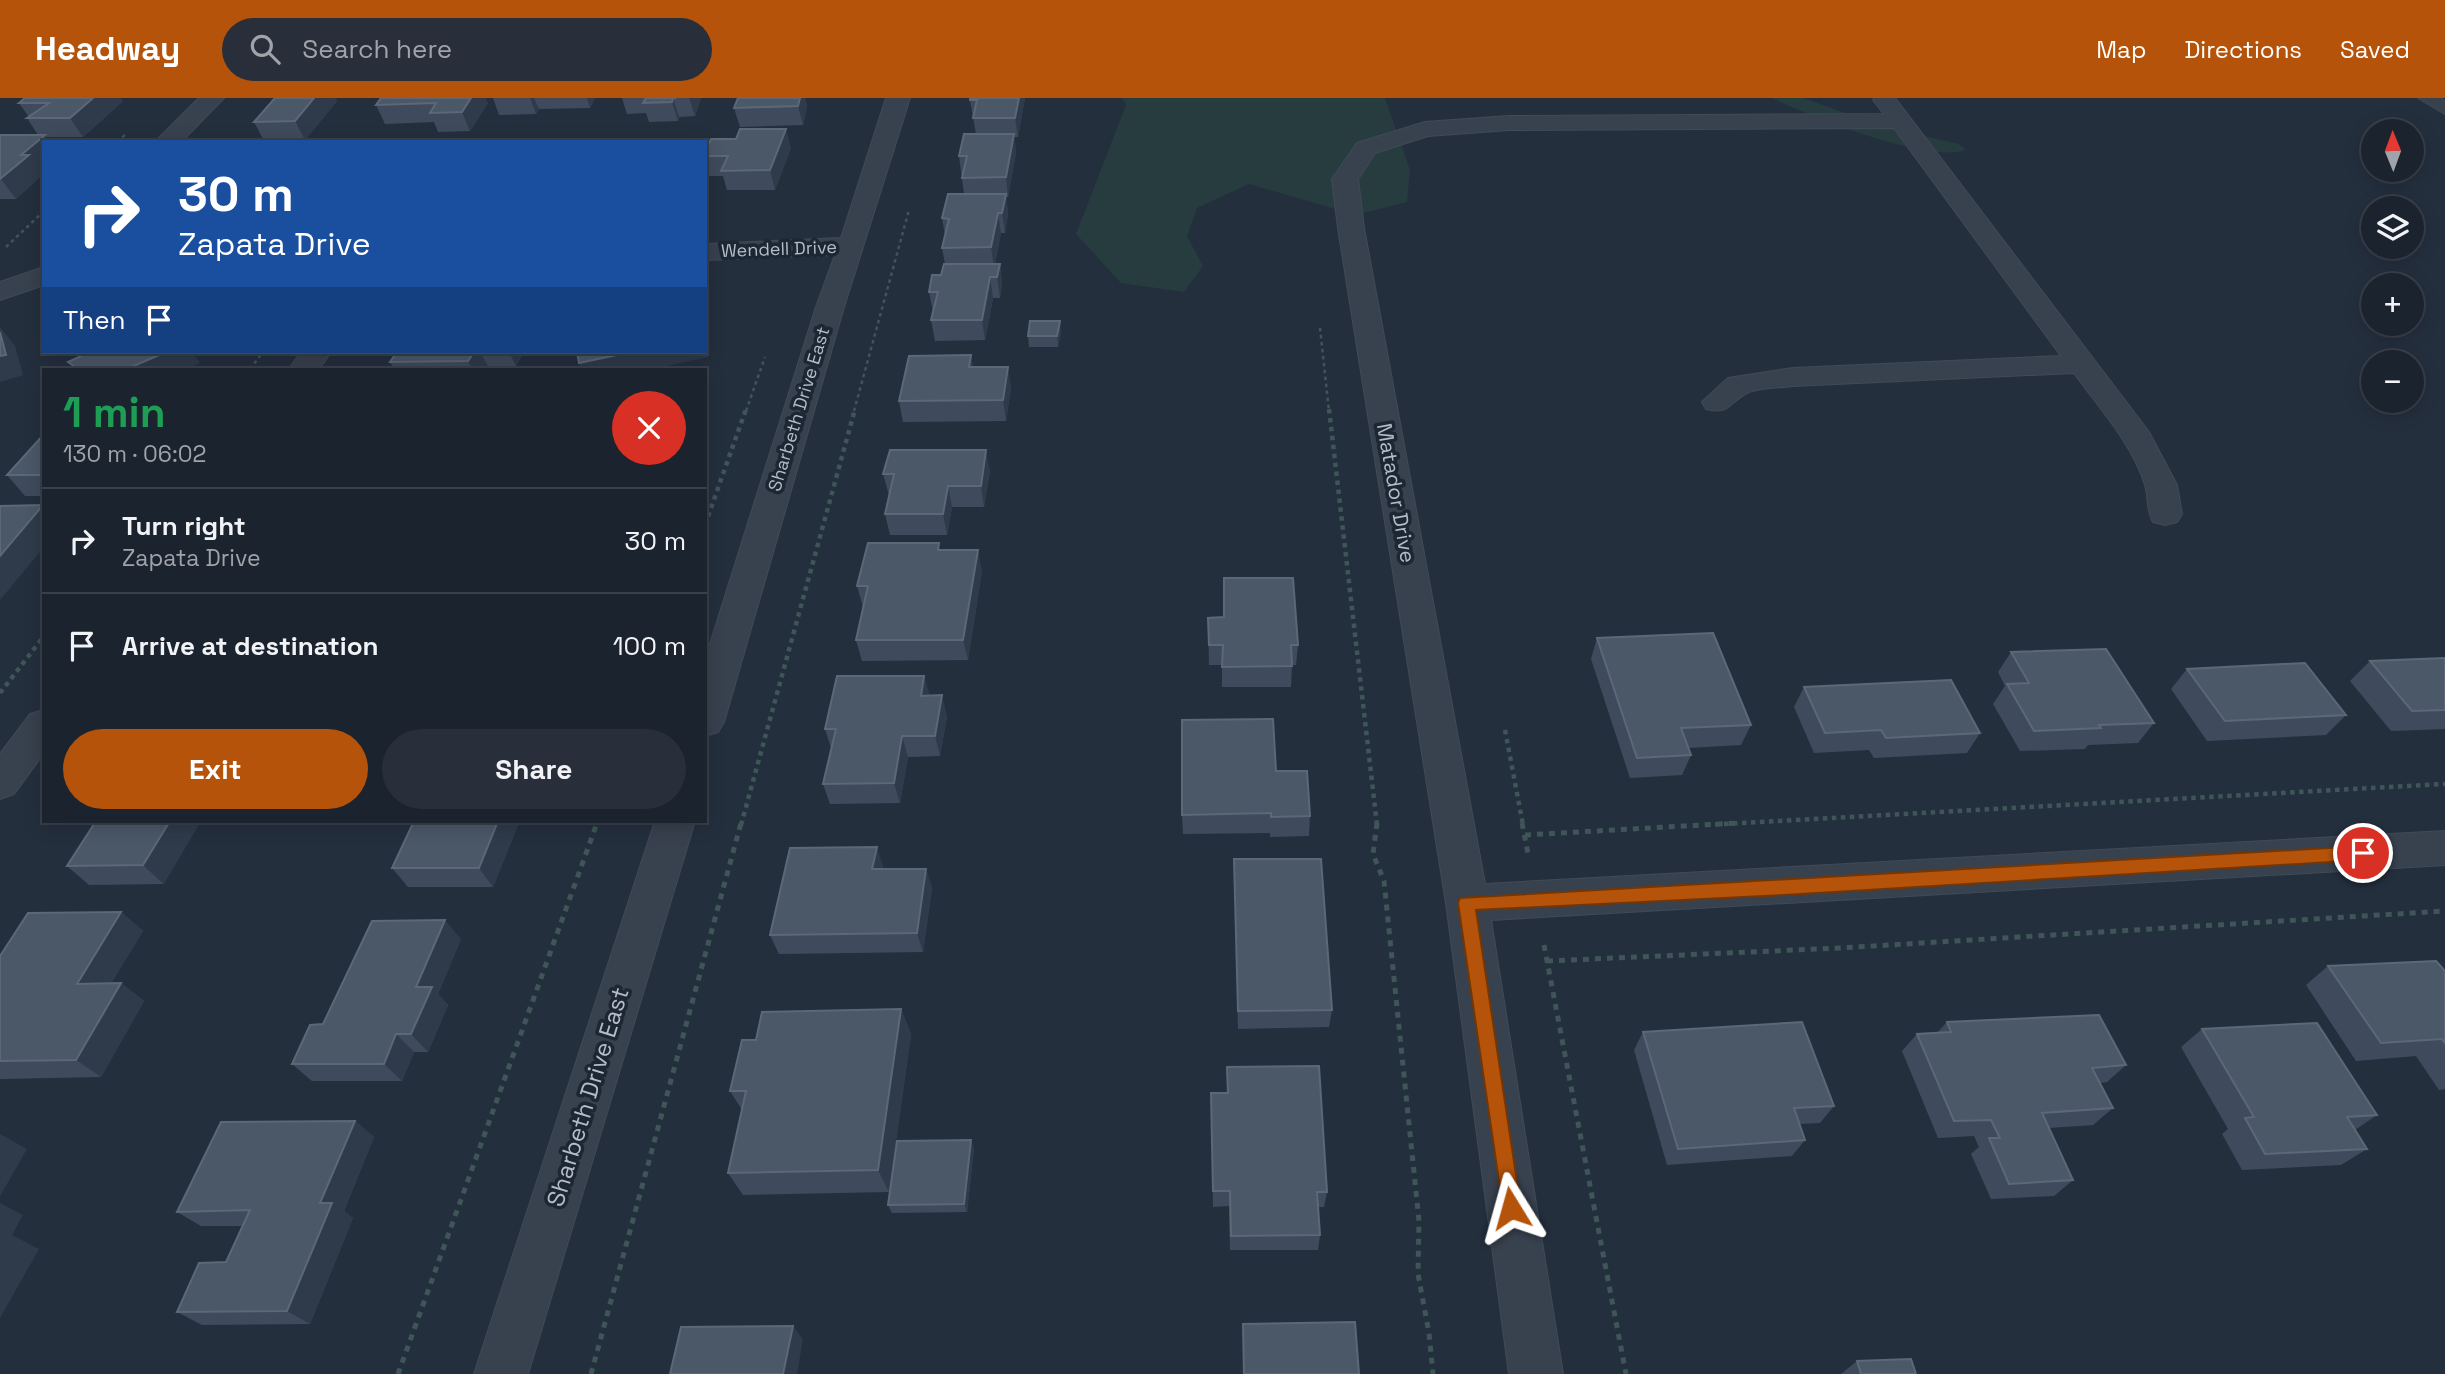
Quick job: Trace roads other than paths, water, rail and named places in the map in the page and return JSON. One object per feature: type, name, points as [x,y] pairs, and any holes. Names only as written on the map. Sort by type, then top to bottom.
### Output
[{"type":"street","points":[[169,140],[212,98]]},
{"type":"street","name":"Sharbeth Drive East","points":[[707,715],[830,307],[898,98]]},
{"type":"street","points":[[1892,110],[2138,439],[2161,485],[2165,514]]},
{"type":"street","name":"Matador Drive","points":[[1535,1374],[1466,903],[1351,229],[1345,179],[1366,149],[1425,129],[1509,122],[1892,110]]},
{"type":"street","name":"Wendell Drive","points":[[707,252],[852,246]]},
{"type":"street","points":[[0,292],[42,276]]},
{"type":"street","points":[[1717,402],[1739,384],[1793,377],[2082,365]]},
{"type":"street","points":[[0,783],[42,727]]},
{"type":"street","name":"Sharbeth Drive East","points":[[501,1374],[674,823]]},
{"type":"street","points":[[1466,903],[2445,849]]},
{"type":"lane","points":[[2427,98],[2445,109]]}]
